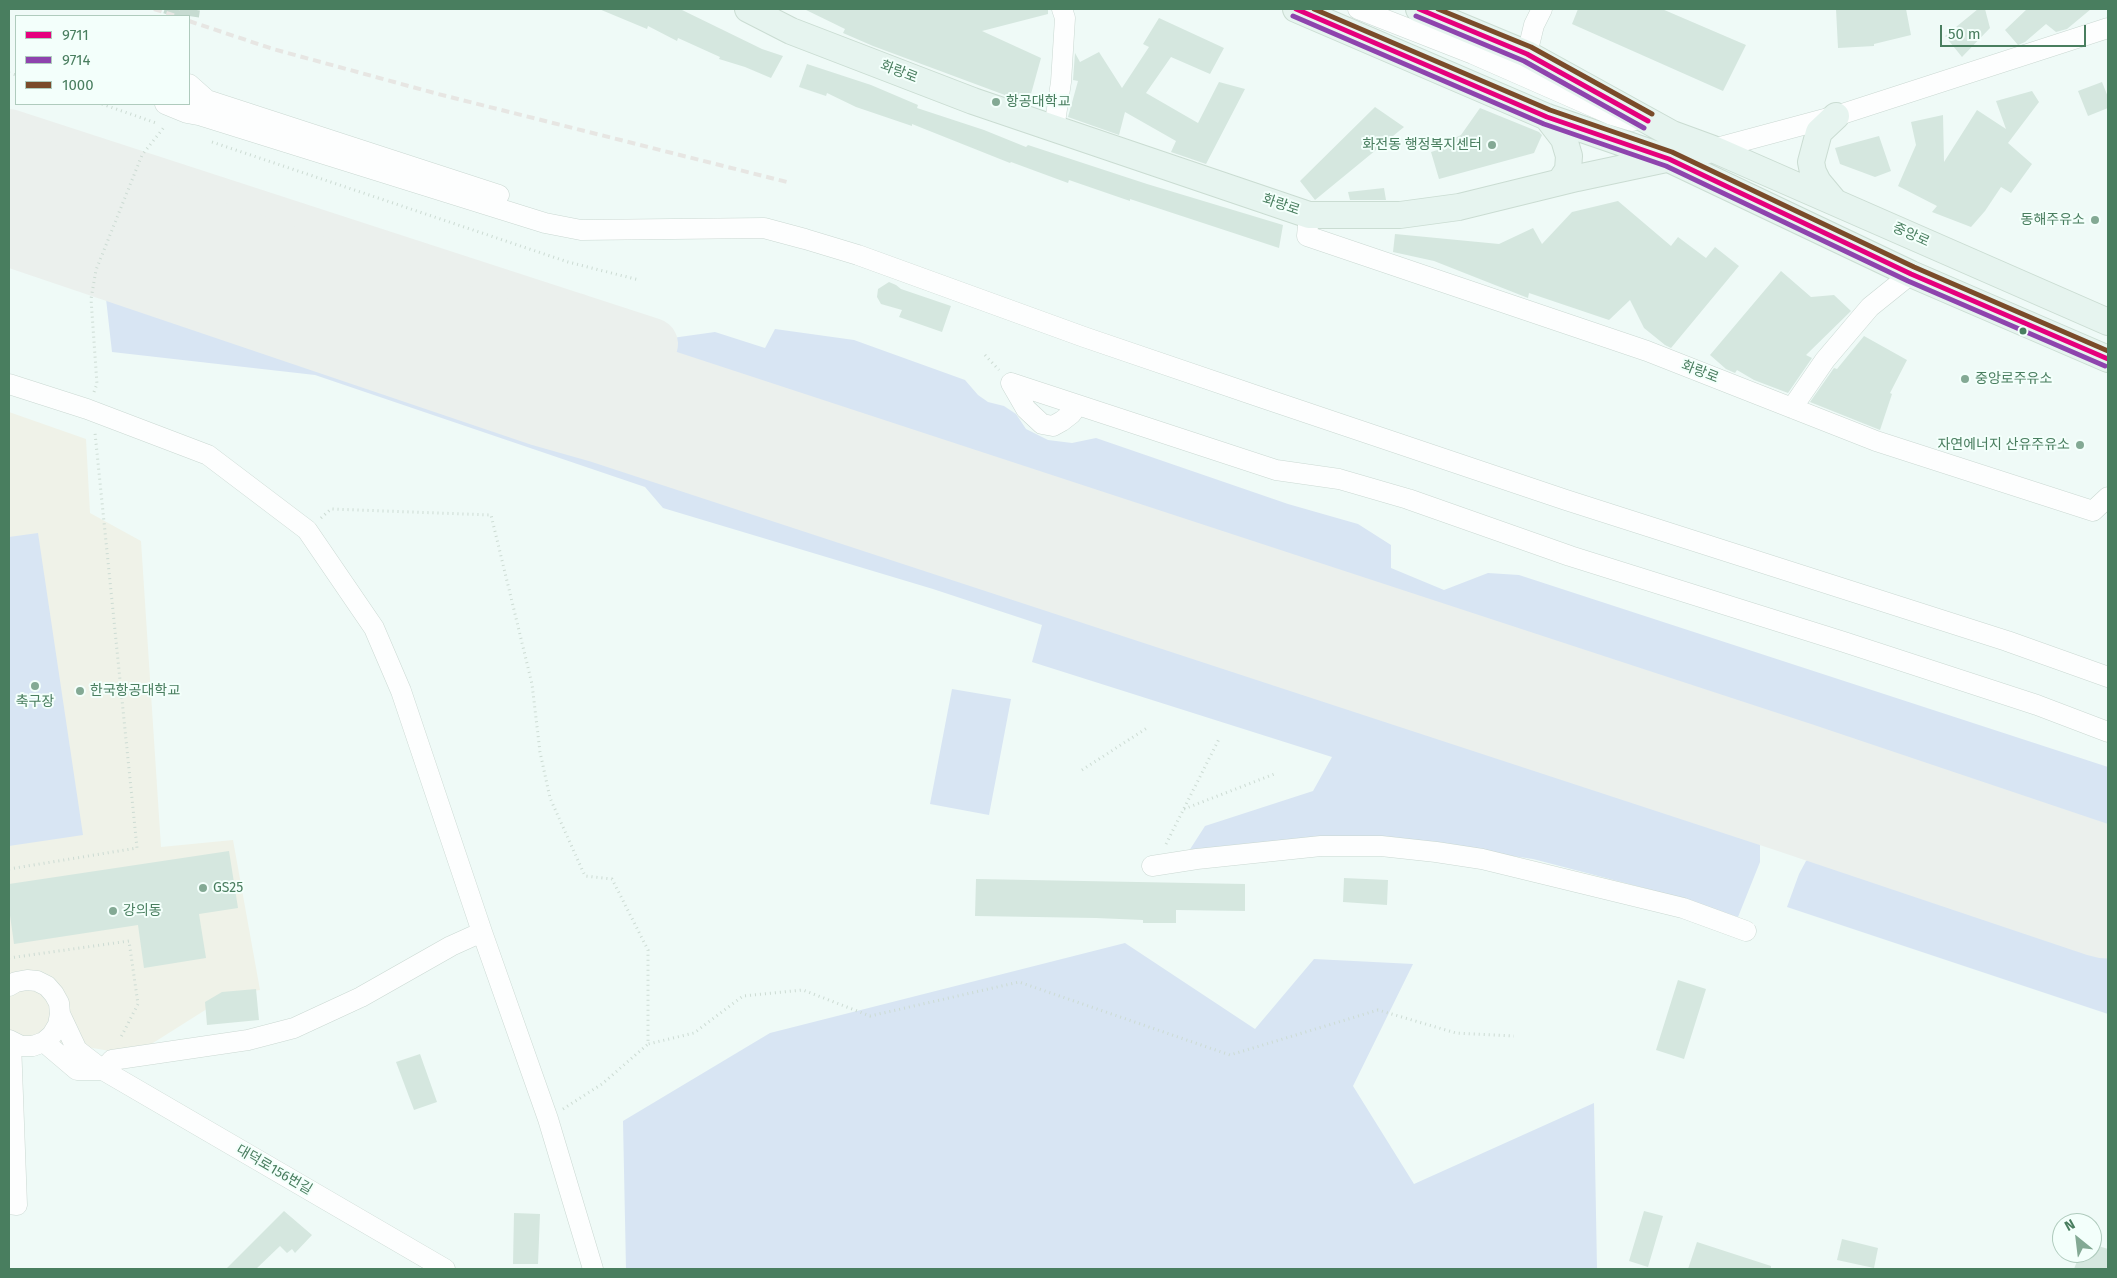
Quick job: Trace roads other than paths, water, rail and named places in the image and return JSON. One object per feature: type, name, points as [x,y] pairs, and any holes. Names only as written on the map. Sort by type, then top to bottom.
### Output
[{"type":"main road","name":"화랑로","points":[[748,9],[791,31],[1054,129],[1309,215],[1400,215],[1458,207],[1560,182],[1713,149]]},
{"type":"main road","points":[[1296,9],[1547,118],[1669,159],[1911,274],[2108,359]]},
{"type":"main road","name":"중앙로","points":[[1419,9],[1526,54],[1672,134],[1713,149],[2108,322]]},
{"type":"main road","points":[[1833,201],[1818,182],[1811,162],[1819,132],[1836,116]]},
{"type":"main road","points":[[1547,118],[1564,139],[1569,156],[1568,170],[1560,182]]},
{"type":"street","points":[[1358,9],[1473,54],[1612,116],[1672,134]]},
{"type":"street","points":[[1526,54],[1534,25],[1542,9]]},
{"type":"street","points":[[1054,129],[1068,12]]},
{"type":"street","points":[[1713,149],[1836,116],[2108,28]]},
{"type":"street","points":[[190,85],[207,100],[550,211],[581,230]]},
{"type":"street","points":[[167,105],[187,113],[194,110],[545,223],[581,230],[764,228],[805,239],[885,264],[1084,337],[1275,403],[1566,500],[2007,642],[2108,677]]},
{"type":"street","name":"화랑로","points":[[1309,215],[1307,236],[1647,351],[1876,441],[2092,511],[2108,498]]},
{"type":"street","points":[[1792,408],[1825,360],[1870,307],[1911,274]]},
{"type":"street","points":[[9,384],[90,410],[208,455],[307,530],[374,628],[401,690],[482,932],[548,1119],[593,1269]]},
{"type":"street","points":[[1078,405],[1276,470],[1339,479],[1408,499],[1570,556],[2037,705],[2108,732]]},
{"type":"street","points":[[1154,865],[1321,846],[1380,846],[1436,852],[1482,859],[1683,908],[1746,931]]},
{"type":"street","points":[[44,1042],[77,1070],[103,1070],[112,1060],[248,1040],[294,1028],[361,997],[451,946],[482,932]]},
{"type":"street","name":"대덕로156번길","points":[[9,986],[16,982],[27,980],[37,981],[47,986],[57,999],[60,1014],[77,1050],[103,1070],[445,1269]]},
{"type":"street","points":[[9,1204],[17,1204],[10,1041],[21,1046],[33,1046],[44,1042],[52,1035],[58,1025],[60,1014]]},
{"type":"tunnel","points":[[173,15],[175,9]]},
{"type":"tunnel","points":[[189,15],[190,9]]},
{"type":"railway","points":[[154,9],[173,15]]},
{"type":"railway","points":[[190,21],[273,49],[438,94],[787,182]]},
{"type":"place","name":"항공대학교","points":[[996,102]]},
{"type":"place","name":"화전동 행정복지센터","points":[[1492,145]]},
{"type":"place","name":"동해주유소","points":[[2095,220]]},
{"type":"place","name":"중앙로주유소","points":[[1965,379]]},
{"type":"place","name":"자연에너지 산유주유소","points":[[2080,445]]},
{"type":"place","name":"축구장","points":[[35,686]]},
{"type":"place","name":"한국항공대학교","points":[[80,691]]},
{"type":"place","name":"GS25","points":[[203,888]]},
{"type":"place","name":"강의동","points":[[113,911]]}]
